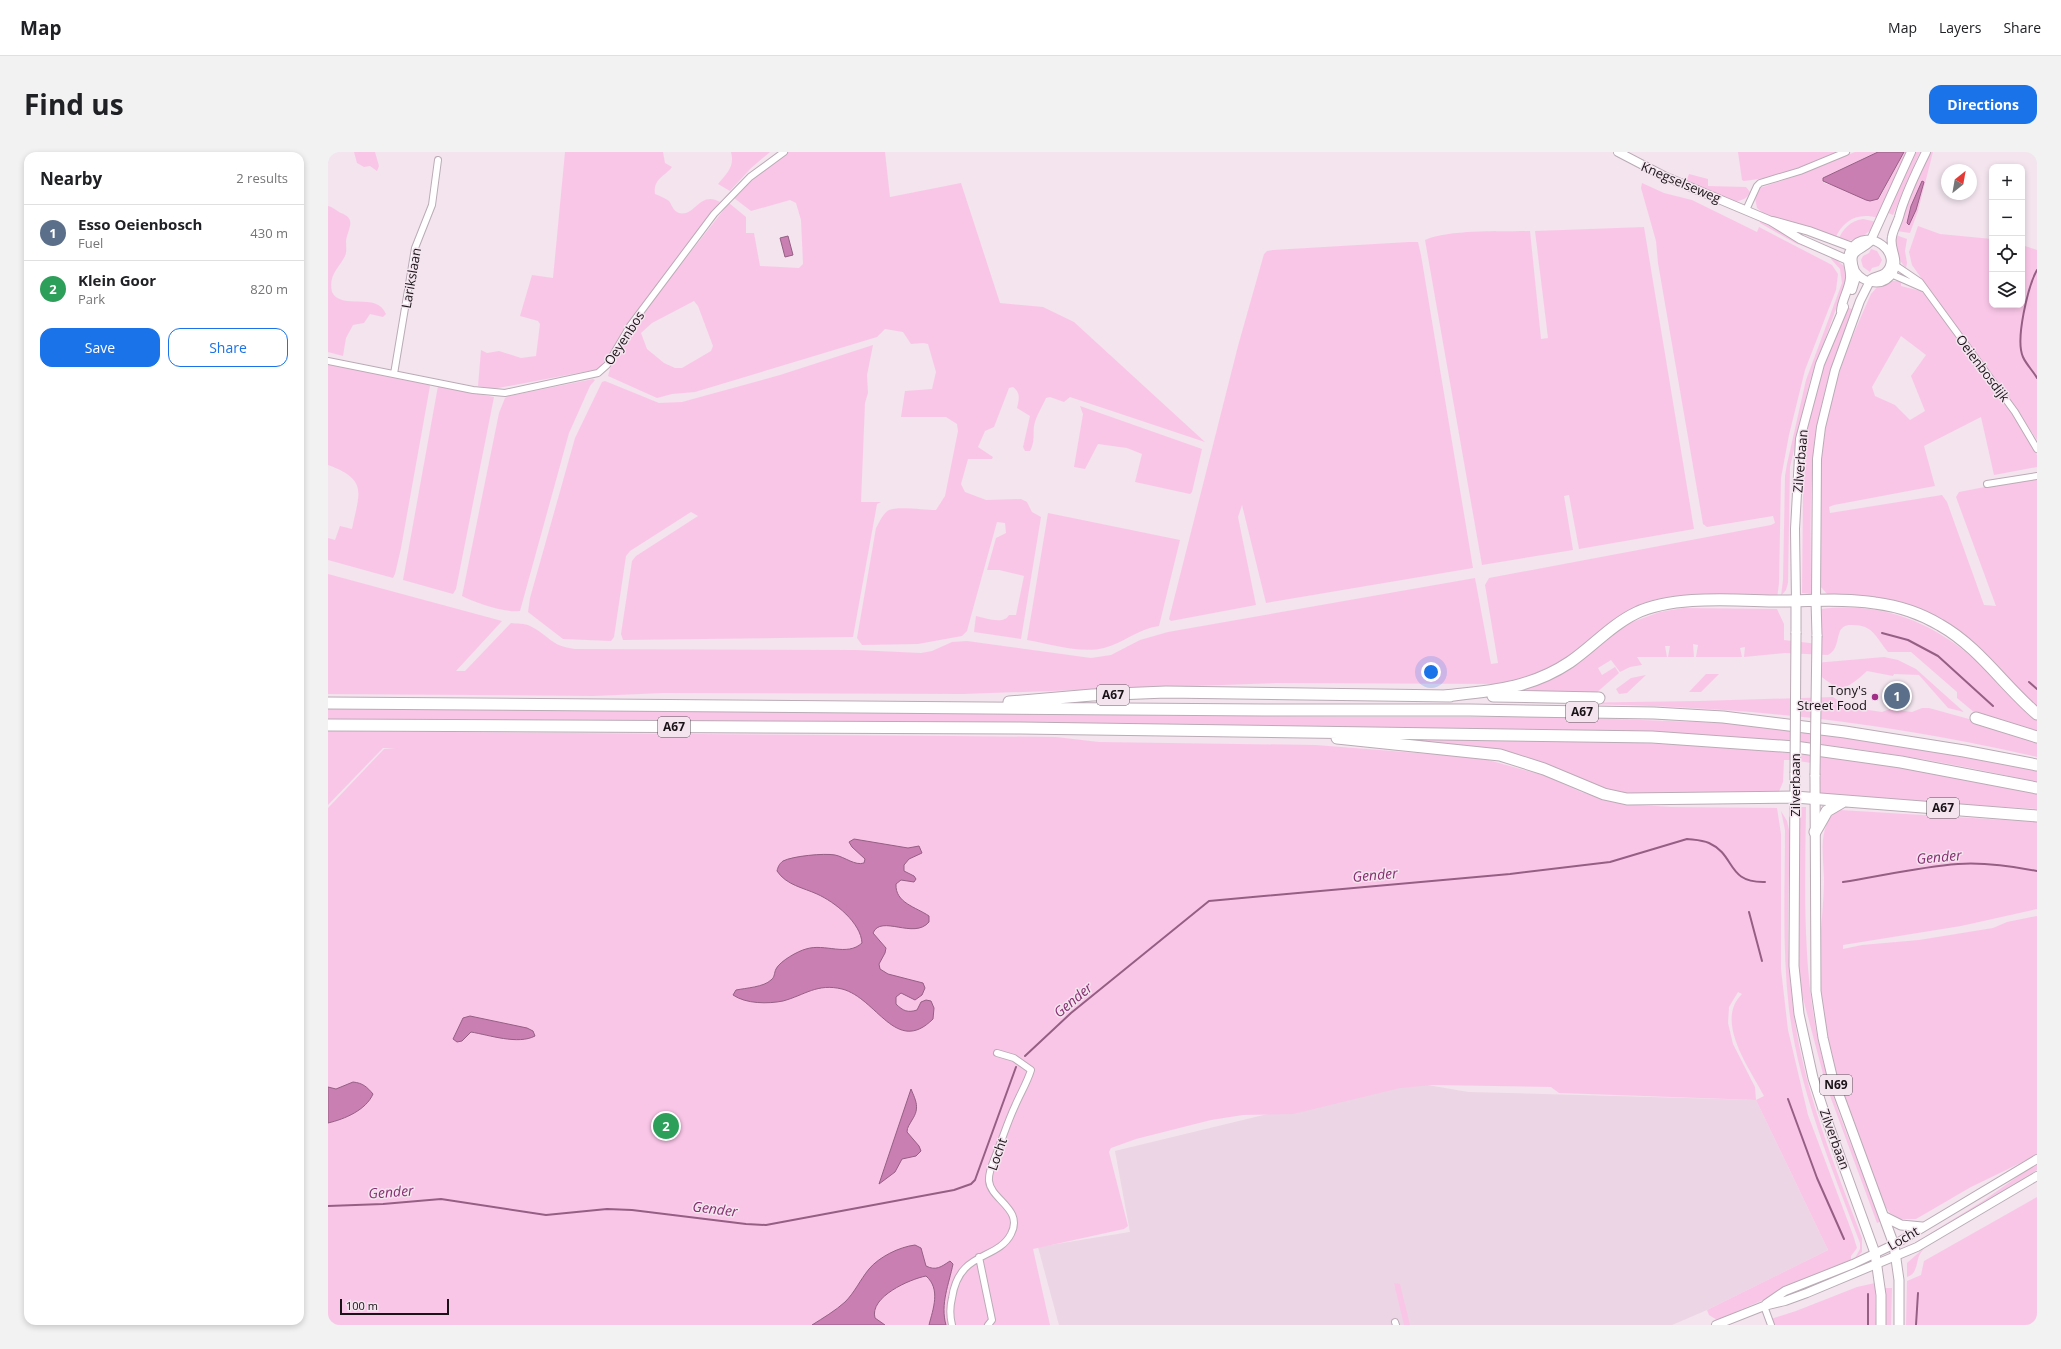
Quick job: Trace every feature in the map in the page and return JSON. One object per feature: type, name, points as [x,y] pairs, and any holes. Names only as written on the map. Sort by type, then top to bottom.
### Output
[{"type":"highway","name":"A67","points":[[1444,696],[1500,690],[1522,685],[1551,674],[1634,614],[1659,605],[1688,601],[1816,600],[1873,602],[1908,610],[1933,620],[1964,641],[2037,714]]},
{"type":"highway","name":"A67","points":[[971,707],[1023,700],[1166,692],[1599,698]]},
{"type":"highway","name":"A67","points":[[328,703],[1257,710],[1470,710],[1654,713],[1724,717],[1905,741],[2037,766]]},
{"type":"highway","points":[[1976,718],[2037,737]]},
{"type":"highway","name":"A67","points":[[328,725],[1020,728],[1561,735],[1722,741],[1795,747],[1901,762],[2037,788]]},
{"type":"highway","name":"A67","points":[[1299,732],[1361,742],[1500,755],[1544,769],[1604,794],[1627,799],[1795,797],[2037,816]]},
{"type":"highway","points":[[1815,832],[1827,811],[1835,805],[1846,801]]},
{"type":"main road","name":"Knegselseweg","points":[[1618,152],[1664,176],[1771,221],[1800,239],[1850,261]]},
{"type":"main road","points":[[1850,261],[1857,250],[1868,244],[1871,240],[1911,152]]},
{"type":"main road","points":[[1888,245],[1871,240],[1862,241],[1852,248],[1850,261],[1853,273],[1872,282],[1886,279],[1891,274],[1893,263],[1889,254],[1888,245],[1895,215],[1900,210],[1926,152]]},
{"type":"main road","name":"Knegselseweg","points":[[1771,221],[1809,231],[1852,248]]},
{"type":"main road","points":[[1872,282],[1873,278],[1886,272],[1893,263]]},
{"type":"main road","name":"Zilverbaan","points":[[1853,273],[1846,304],[1841,311],[1820,364],[1800,439],[1795,529],[1796,773],[1794,966],[1802,1030],[1813,1078],[1876,1253]]},
{"type":"main road","name":"Zilverbaan","points":[[1872,282],[1857,309],[1835,370],[1821,427],[1817,459],[1815,832],[1816,991],[1823,1038],[1832,1076],[1894,1245]]},
{"type":"main road","name":"Locht","points":[[1764,1306],[1785,1291],[1894,1245],[2037,1159]]},
{"type":"main road","name":"Locht","points":[[1716,1325],[1764,1306],[1785,1301],[1878,1265],[1917,1247],[2037,1176]]},
{"type":"main road","points":[[1885,1217],[1901,1225],[1922,1227]]},
{"type":"main road","name":"N69","points":[[1894,1245],[1900,1298],[1899,1325]]},
{"type":"main road","name":"N69","points":[[1876,1253],[1881,1296],[1881,1325]]},
{"type":"street","name":"Oeyenbos","points":[[328,361],[473,390],[505,393],[598,373],[607,365],[630,326],[714,214],[750,177],[784,152]]},
{"type":"street","points":[[1746,210],[1757,186],[1760,184],[1800,171],[1846,152]]},
{"type":"street","name":"Larikslaan","points":[[394,374],[415,248],[432,205],[438,160]]},
{"type":"street","name":"Oeienbosdijk","points":[[1893,263],[1914,276],[1925,289],[2015,412],[2037,449]]},
{"type":"street","points":[[1891,274],[1925,289]]},
{"type":"street","points":[[1987,484],[2037,476]]},
{"type":"street","name":"Locht","points":[[952,1325],[951,1302],[957,1280],[970,1263],[1002,1245],[1011,1234],[1014,1224],[1010,1210],[991,1188],[989,1180],[991,1167],[1031,1070],[1014,1058],[997,1053]]},
{"type":"street","points":[[980,1257],[992,1320],[988,1325]]},
{"type":"street","points":[[1764,1306],[1771,1325]]},
{"type":"shaded area","points":[[354,152],[375,152],[379,166],[377,171],[370,166],[364,167],[357,163]]},
{"type":"shaded area","points":[[565,152],[663,152],[665,163],[672,167],[657,182],[655,194],[669,201],[674,209],[679,213],[689,211],[707,199],[713,199],[720,202],[640,307],[599,369],[493,389],[478,386],[481,350],[487,353],[499,351],[521,358],[536,356],[540,324],[538,321],[520,316],[532,275],[553,278]]},
{"type":"shaded area","points":[[731,152],[770,152],[751,168],[730,191],[718,184],[731,166]]},
{"type":"shaded area","points":[[781,152],[885,152],[890,197],[961,183],[1000,303],[1043,307],[1074,322],[1205,442],[1070,397],[1064,402],[1050,397],[1046,398],[1036,419],[1032,448],[1030,451],[1025,451],[1023,447],[1030,416],[1017,408],[1019,399],[1016,389],[1013,387],[1009,388],[994,427],[985,431],[978,447],[993,457],[992,459],[968,459],[961,484],[965,492],[986,500],[1021,499],[1027,502],[1032,512],[1041,517],[1021,639],[974,632],[976,616],[1003,620],[1009,615],[1016,615],[1024,576],[999,570],[987,570],[996,538],[1006,533],[1005,523],[997,522],[967,631],[962,636],[918,644],[862,645],[857,638],[876,528],[883,516],[889,510],[905,508],[936,510],[945,496],[958,431],[957,424],[946,417],[901,417],[905,391],[932,389],[936,372],[928,344],[911,344],[903,332],[885,329],[877,337],[695,392],[672,394],[657,398],[608,376],[611,365],[632,327],[729,203],[746,217],[746,233],[754,233],[760,266],[799,268],[803,264],[801,220],[796,203],[790,200],[751,211],[734,198]],"holes":[[[694,301],[698,306],[713,346],[711,351],[682,368],[675,368],[664,363],[647,349],[641,333],[652,323]]]},
{"type":"shaded area","points":[[1738,152],[1841,152],[1773,177],[1744,181],[1742,180]]},
{"type":"shaded area","points":[[1855,152],[1878,152],[1823,178],[1824,183],[1879,199],[1904,152],[1908,152],[1878,218],[1864,216],[1852,219],[1842,227],[1835,239],[1766,215],[1757,208],[1755,198],[1760,188],[1793,177]]},
{"type":"shaded area","points":[[1878,152],[1904,152],[1878,199],[1870,201],[1866,200],[1823,181],[1823,178]]},
{"type":"shaded area","points":[[1913,152],[1920,152],[1893,215],[1886,212]]},
{"type":"shaded area","points":[[1928,152],[1933,152],[1918,211],[1910,233],[1897,231]]},
{"type":"shaded area","points":[[1689,174],[1708,179],[1708,186],[1746,187],[1750,192],[1746,198],[1735,202],[1686,182]]},
{"type":"shaded area","points":[[1922,181],[1924,182],[1916,210],[1909,225],[1907,223],[1911,206]]},
{"type":"shaded area","points":[[1642,183],[1664,193],[1692,200],[1757,232],[1759,227],[1832,265],[1838,274],[1836,290],[1805,370],[1789,435],[1781,478],[1779,583],[1777,599],[1706,594],[1653,600],[1629,610],[1587,646],[1562,663],[1538,674],[1504,684],[1276,683],[963,694],[663,693],[594,696],[328,694],[328,574],[502,621],[456,671],[465,671],[511,623],[528,625],[555,643],[567,648],[575,649],[856,650],[921,653],[932,651],[952,642],[967,641],[1091,658],[1111,655],[1140,640],[1168,632],[1475,578],[1491,664],[1498,663],[1485,585],[1489,578],[1771,525],[1775,523],[1773,516],[1707,527],[1703,524],[1658,263],[1656,241],[1641,188]]},
{"type":"shaded area","points":[[328,206],[346,215],[350,221],[350,228],[346,241],[346,254],[333,276],[331,286],[332,292],[343,300],[375,304],[381,307],[386,314],[383,317],[370,314],[364,323],[353,325],[346,338],[343,356],[328,352]]},
{"type":"shaded area","points":[[1863,219],[1877,222],[1865,235],[1856,239],[1844,241],[1838,240],[1842,232],[1848,226],[1858,220]]},
{"type":"shaded area","points":[[1761,220],[1799,242],[1829,255],[1828,256],[1795,243],[1760,223]]},
{"type":"shaded area","points":[[1918,226],[1940,234],[1989,239],[1989,308],[2025,308],[2025,246],[2037,250],[2037,440],[2009,398],[1984,366],[1912,265],[1909,252]]},
{"type":"shaded area","points":[[1644,227],[1694,529],[1579,549],[1569,495],[1564,496],[1573,550],[1482,565],[1425,240],[1448,234],[1491,231],[1530,231],[1541,339],[1548,338],[1535,231]]},
{"type":"shaded area","points":[[1896,235],[1907,239],[1905,251],[1907,263],[1906,268],[1900,261],[1897,253]]},
{"type":"shaded area","points":[[788,236],[793,255],[785,257],[780,238]]},
{"type":"shaded area","points":[[1418,242],[1421,255],[1473,568],[1266,603],[1242,505],[1238,517],[1256,605],[1171,621],[1169,619],[1238,346],[1264,254],[1267,251],[1273,250]]},
{"type":"shaded area","points":[[1871,249],[1877,251],[1882,260],[1879,266],[1872,268],[1870,272],[1863,267],[1861,260],[1863,256],[1869,253]]},
{"type":"shaded area","points":[[1832,256],[1844,266],[1846,281],[1810,381],[1790,467],[1788,583],[1786,590],[1781,596],[1783,580],[1785,476],[1787,464],[1806,380],[1842,283],[1840,269],[1831,259]]},
{"type":"shaded area","points":[[1888,281],[1901,281],[1901,286],[1921,291],[1930,299],[1962,347],[2003,398],[2037,455],[2037,467],[1994,475],[1981,417],[1924,446],[1935,486],[1834,505],[1829,507],[1830,513],[1942,495],[1947,502],[1984,605],[1996,606],[1956,497],[1959,492],[2037,477],[2037,706],[1944,622],[1828,595],[1820,586],[1820,479],[1826,423],[1835,385],[1855,330],[1871,294],[1878,286]],"holes":[[[1901,336],[1926,355],[1911,376],[1925,411],[1910,420],[1895,405],[1875,396],[1872,387]]]},
{"type":"shaded area","points":[[1847,307],[1854,310],[1829,376],[1815,439],[1811,505],[1811,594],[1802,593],[1803,497],[1807,429],[1823,368]]},
{"type":"shaded area","points":[[873,345],[867,375],[868,393],[865,403],[861,502],[881,502],[877,504],[853,637],[623,640],[621,634],[632,561],[636,556],[698,516],[691,512],[630,551],[626,556],[614,637],[611,641],[563,639],[528,612],[530,598],[575,438],[602,382],[605,381],[659,403],[682,402],[780,375]]},
{"type":"shaded area","points":[[328,364],[429,384],[430,386],[401,548],[393,578],[328,560],[328,538],[335,540],[340,526],[352,529],[357,506],[358,489],[350,476],[328,465]]},
{"type":"shaded area","points":[[593,379],[595,380],[590,386],[569,433],[520,611],[499,609],[475,602],[462,596],[499,413],[505,398]]},
{"type":"shaded area","points":[[438,386],[494,397],[456,589],[453,594],[403,580]]},
{"type":"shaded area","points":[[1080,406],[1202,449],[1192,492],[1190,494],[1135,482],[1142,454],[1127,448],[1098,444],[1085,469],[1074,467],[1083,414]]},
{"type":"shaded area","points":[[1048,513],[1180,540],[1159,626],[1144,630],[1111,646],[1095,650],[1066,648],[1027,640]]},
{"type":"shaded area","points":[[1683,608],[1777,609],[1784,624],[1784,640],[1818,644],[1821,609],[1856,608],[1887,612],[1916,622],[1942,635],[1990,672],[2037,717],[2037,735],[1975,713],[1957,698],[1957,692],[1911,652],[1888,652],[1873,632],[1858,625],[1847,625],[1842,628],[1834,650],[1828,655],[1785,653],[1744,657],[1745,647],[1740,648],[1742,657],[1696,657],[1698,645],[1693,644],[1694,657],[1668,657],[1670,646],[1665,646],[1667,657],[1637,657],[1642,665],[1630,667],[1620,672],[1611,660],[1598,668],[1602,675],[1615,667],[1619,673],[1595,694],[1507,691],[1564,672],[1579,662],[1624,625],[1660,612]]},
{"type":"shaded area","points":[[1884,657],[1898,660],[1916,669],[1964,712],[1948,708],[1919,675],[1894,674],[1893,676],[1867,671],[1850,684],[1844,687],[1839,687],[1811,669],[1815,663]]},
{"type":"shaded area","points":[[1706,674],[1719,674],[1701,692],[1689,692]]},
{"type":"shaded area","points":[[1646,675],[1627,693],[1619,694],[1616,689],[1631,678]]},
{"type":"shaded area","points":[[1833,697],[1848,707],[1882,712],[1890,709],[1912,712],[1922,708],[1929,708],[1998,727],[2037,741],[2037,757],[1920,733],[1802,717],[1703,709],[1562,703],[1699,701]]},
{"type":"shaded area","points":[[328,708],[1343,717],[1560,717],[1724,723],[1902,744],[2037,770],[2037,782],[1920,759],[1841,747],[1802,742],[1682,734],[1559,730],[328,720]]},
{"type":"shaded area","points":[[328,731],[1056,737],[1099,742],[1316,745],[1481,758],[1546,776],[1581,792],[1622,804],[1672,807],[1777,808],[1781,834],[1781,969],[1788,1030],[1808,1115],[1857,1248],[1851,1256],[1851,1262],[1717,1320],[1709,1315],[1707,1310],[1828,1250],[1756,1100],[1559,1093],[1551,1087],[1432,1085],[1400,1088],[1293,1114],[1243,1115],[1211,1120],[1136,1139],[1111,1148],[1109,1152],[1128,1226],[1124,1229],[1033,1249],[1050,1325],[328,1325],[328,808],[384,749],[395,748],[383,748],[328,805]],"holes":[[[1738,992],[1742,994],[1734,1005],[1732,1018],[1733,1031],[1737,1045],[1764,1096],[1756,1100],[1755,1087],[1733,1044],[1728,1023],[1729,1007]]]},
{"type":"shaded area","points":[[1393,739],[1615,742],[1689,745],[1777,752],[1864,762],[1908,769],[1951,776],[2037,794],[2037,809],[1818,796],[1818,764],[1792,760],[1784,760],[1783,782],[1777,796],[1624,796],[1545,767]]},
{"type":"shaded area","points":[[1798,807],[1806,807],[1805,896],[1807,956],[1819,1044],[1824,1067],[1839,1112],[1855,1156],[1882,1221],[1877,1223],[1826,1085],[1800,987],[1798,957]]},
{"type":"shaded area","points":[[1840,810],[2037,822],[2037,909],[1961,926],[1843,945],[1843,949],[1862,945],[1919,940],[1993,928],[2007,922],[2037,916],[2037,1155],[1971,1187],[1916,1219],[1900,1219],[1890,1213],[1884,1205],[1846,1106],[1830,1055],[1824,1029],[1819,988],[1819,958],[1824,882],[1823,842],[1827,823],[1832,815]]},
{"type":"shaded area","points":[[1781,811],[1787,821],[1790,834],[1788,911],[1789,969],[1795,1021],[1808,1084],[1828,1146],[1862,1238],[1862,1252],[1854,1260],[1860,1249],[1860,1243],[1817,1128],[1800,1069],[1789,1009],[1785,964],[1785,830]]},
{"type":"shaded area","points":[[854,839],[908,848],[919,846],[922,853],[909,859],[904,865],[904,871],[914,876],[916,879],[914,882],[901,880],[896,884],[899,896],[907,904],[929,916],[929,922],[923,927],[915,929],[883,926],[877,928],[873,933],[886,948],[879,964],[880,969],[888,974],[923,983],[925,988],[922,995],[915,1000],[901,993],[896,997],[896,1004],[903,1010],[908,1011],[917,1010],[921,1002],[926,1000],[931,1001],[934,1008],[933,1019],[920,1029],[908,1031],[897,1028],[854,994],[842,989],[825,988],[811,990],[791,999],[771,1003],[751,1002],[733,995],[736,990],[759,986],[768,982],[773,978],[776,969],[781,963],[803,950],[813,948],[850,949],[862,943],[861,935],[857,928],[839,908],[817,894],[790,883],[777,871],[783,861],[809,855],[835,855],[857,863],[864,863],[865,859],[852,847],[849,842]]},
{"type":"shaded area","points":[[470,1016],[527,1028],[533,1031],[535,1036],[520,1040],[471,1032],[462,1041],[457,1042],[453,1039],[463,1018]]},
{"type":"shaded area","points":[[1404,1081],[1468,1092],[1756,1100],[1828,1250],[1707,1310],[1672,1325],[1059,1325],[1038,1247],[1130,1232],[1115,1151]]},
{"type":"shaded area","points":[[353,1082],[362,1084],[369,1089],[373,1094],[370,1100],[354,1113],[328,1123],[328,1087],[336,1089]]},
{"type":"shaded area","points":[[911,1089],[917,1108],[907,1132],[919,1146],[921,1151],[916,1156],[902,1159],[895,1172],[879,1184]]},
{"type":"shaded area","points":[[2037,1163],[2037,1170],[1913,1244],[1983,1201]]},
{"type":"shaded area","points":[[2037,1197],[2037,1325],[1906,1325],[1907,1281],[1921,1275],[1924,1261]]},
{"type":"shaded area","points":[[915,1245],[921,1248],[926,1266],[938,1268],[950,1261],[953,1264],[947,1287],[944,1309],[946,1325],[929,1325],[934,1306],[935,1293],[931,1281],[926,1276],[910,1281],[892,1290],[878,1303],[875,1310],[875,1318],[885,1325],[812,1325],[845,1302],[869,1269],[878,1260],[896,1250]]},
{"type":"shaded area","points":[[1924,1248],[1919,1256],[1913,1274],[1907,1277],[1907,1263]]},
{"type":"shaded area","points":[[1394,1283],[1400,1284],[1410,1325],[1404,1325]]},
{"type":"shaded area","points":[[1875,1283],[1876,1325],[1773,1325],[1771,1319],[1796,1311],[1857,1287]]},
{"type":"shaded area","points":[[1884,1288],[1892,1288],[1891,1325],[1884,1325]]},
{"type":"waterway","points":[[2037,270],[2033,278],[2027,300],[2021,338],[2023,357],[2037,378]]},
{"type":"waterway","points":[[1882,633],[1908,640],[1938,656],[1993,706]]},
{"type":"waterway","points":[[2029,682],[2037,689]]},
{"type":"waterway","name":"Gender","points":[[1025,1056],[1071,1013],[1209,901],[1510,874],[1610,862],[1687,839],[1709,843],[1718,848],[1737,873],[1744,878],[1753,881],[1765,882]]},
{"type":"waterway","name":"Gender","points":[[1843,882],[1914,869],[1958,864],[1998,865],[2037,871]]},
{"type":"waterway","points":[[1749,912],[1762,961]]},
{"type":"waterway","name":"Gender","points":[[328,1206],[383,1204],[441,1199],[546,1215],[607,1209],[632,1210],[746,1224],[766,1225],[954,1190],[971,1184],[975,1180],[1016,1067]]},
{"type":"waterway","points":[[1788,1099],[1817,1178],[1844,1239]]},
{"type":"waterway","points":[[1916,1325],[1918,1293]]},
{"type":"waterway","points":[[1868,1294],[1868,1325]]},
{"type":"place","name":"Esso Oeienbosch","points":[[1897,696]]},
{"type":"place","name":"Tony's Street Food","points":[[1875,697]]},
{"type":"place","name":"Klein Goor","points":[[666,1126]]}]
